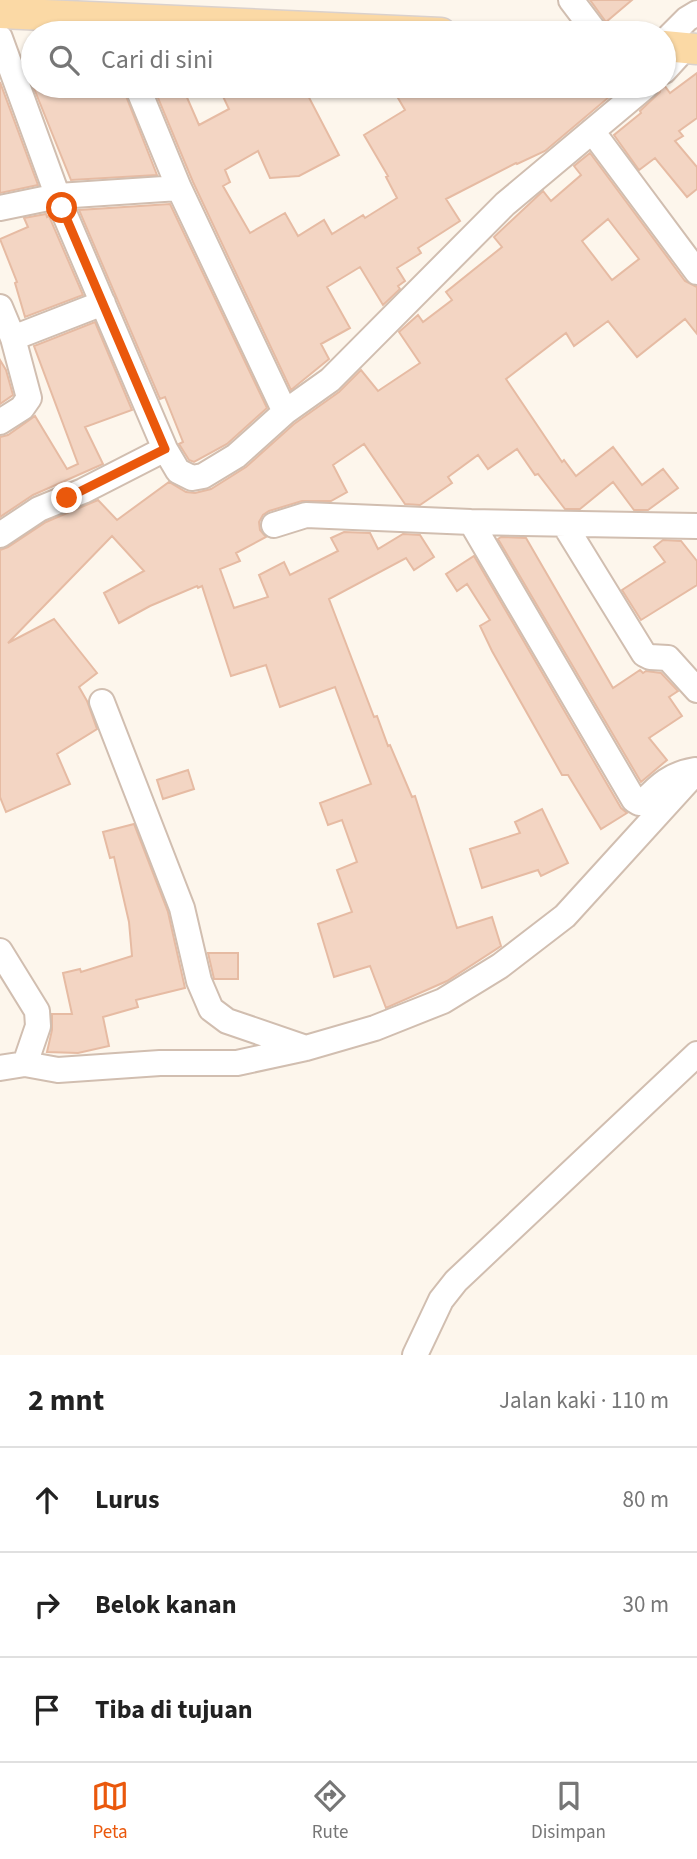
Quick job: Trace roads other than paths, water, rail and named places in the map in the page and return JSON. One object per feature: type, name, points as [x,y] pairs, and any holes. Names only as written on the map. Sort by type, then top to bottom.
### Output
[{"type":"main road","points":[[0,13],[72,8],[103,21]]},
{"type":"street","points":[[571,0],[587,21]]},
{"type":"street","points":[[677,46],[687,19],[697,13]]},
{"type":"street","points":[[0,38],[21,95]]},
{"type":"street","points":[[22,98],[60,202],[165,449],[178,471],[192,478],[203,476],[236,456],[285,412],[330,380],[505,204],[632,98]]},
{"type":"street","points":[[142,98],[285,412]]},
{"type":"street","points":[[592,131],[697,272]]},
{"type":"street","points":[[0,208],[184,195]]},
{"type":"street","points":[[0,225],[60,202]]},
{"type":"street","points":[[13,338],[103,303]]},
{"type":"street","points":[[0,307],[13,338],[29,398],[22,408],[0,422]]},
{"type":"street","points":[[0,535],[39,509],[90,488],[165,449]]},
{"type":"street","points":[[274,525],[306,514],[471,522],[697,526]]},
{"type":"street","points":[[471,522],[635,800],[643,802],[663,780],[697,770]]},
{"type":"street","points":[[564,524],[644,654],[668,658],[697,690]]},
{"type":"street","points":[[102,702],[183,908],[199,981],[211,1009],[227,1021],[306,1048]]},
{"type":"street","points":[[0,1068],[25,1064],[58,1069],[160,1063],[237,1063],[306,1048],[375,1028],[443,1001],[500,966],[565,916],[697,770]]},
{"type":"street","points":[[0,951],[37,1011],[38,1026],[25,1064]]},
{"type":"street","points":[[415,1355],[441,1300],[456,1281],[697,1054]]}]
